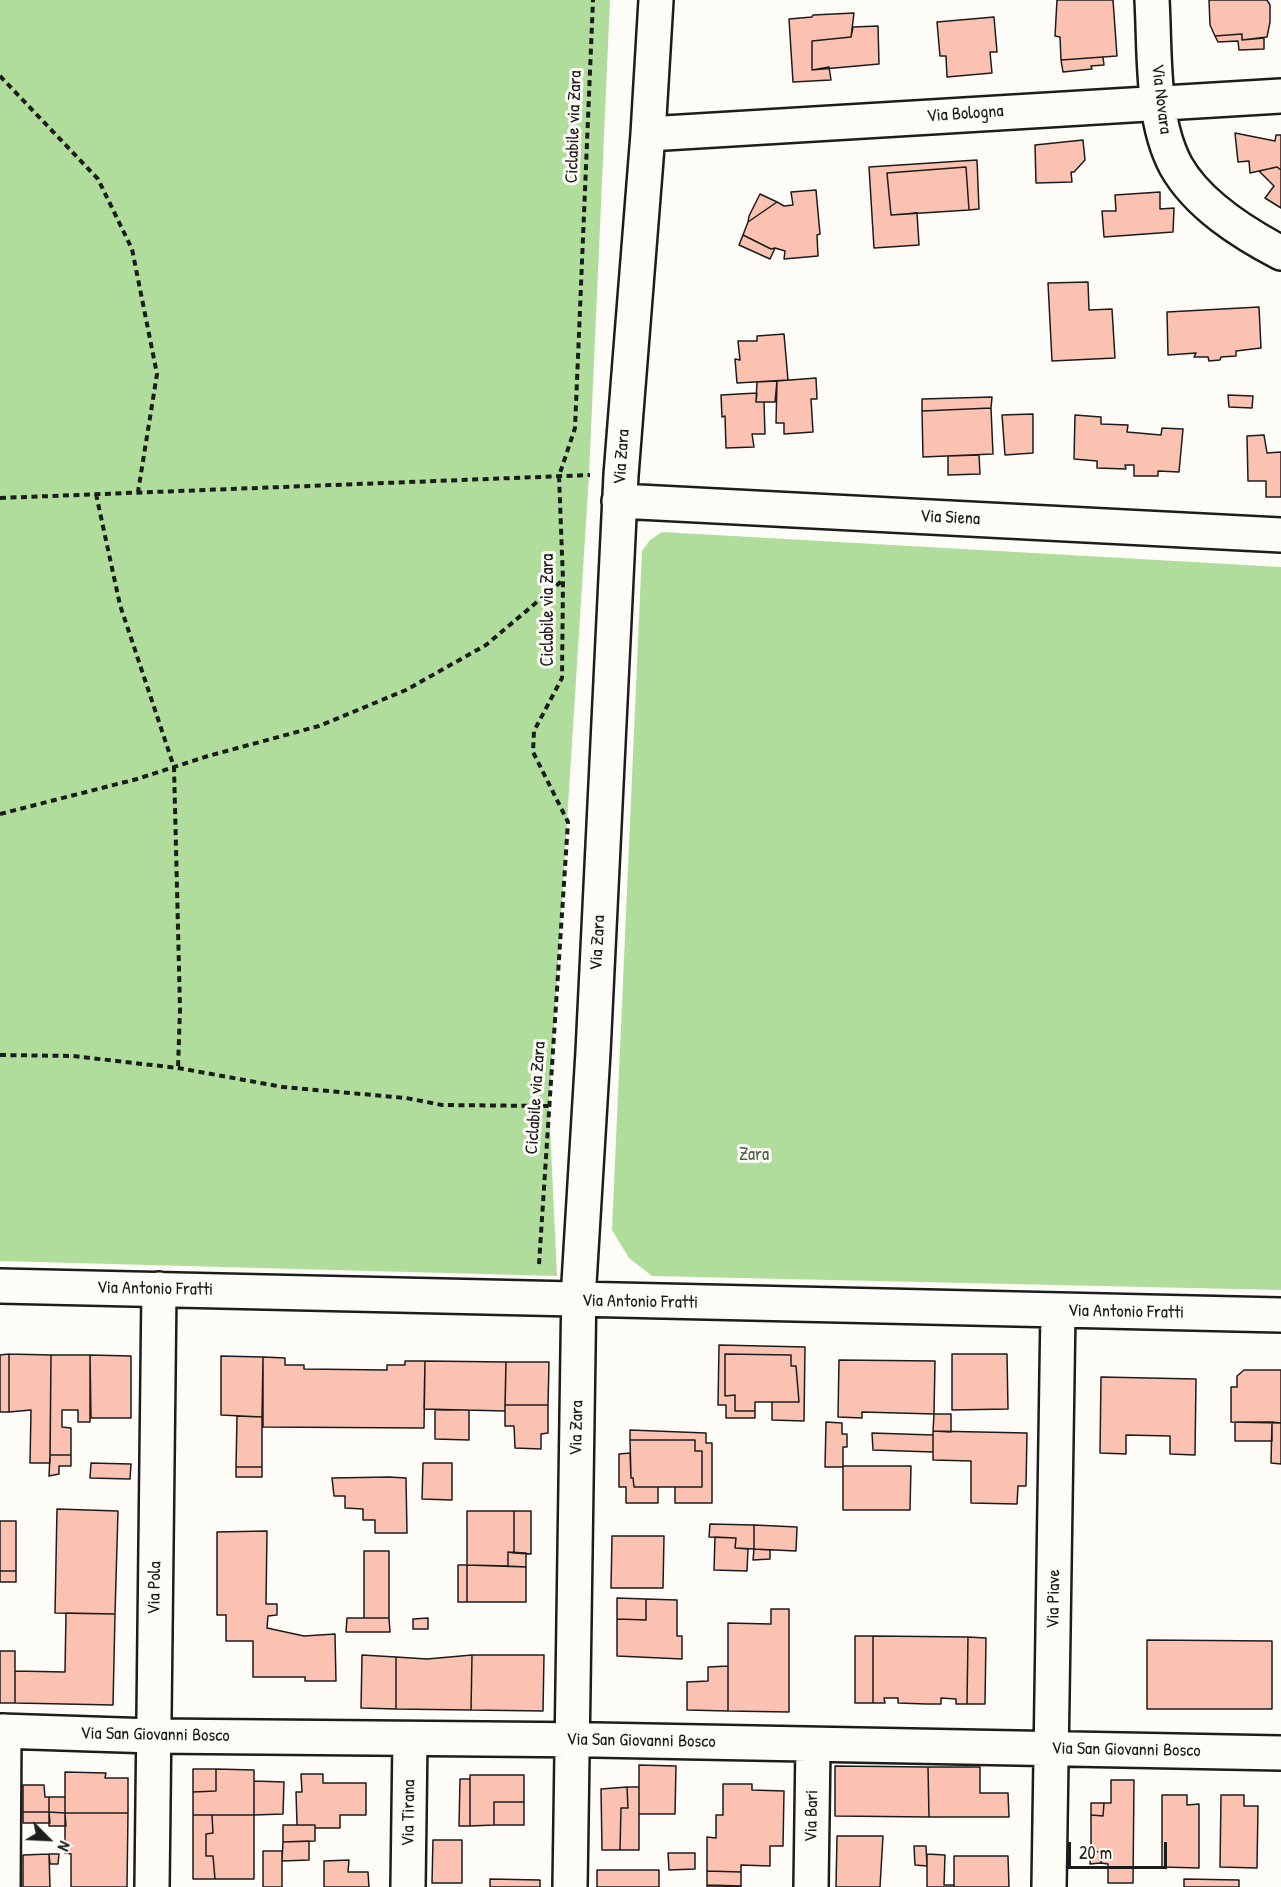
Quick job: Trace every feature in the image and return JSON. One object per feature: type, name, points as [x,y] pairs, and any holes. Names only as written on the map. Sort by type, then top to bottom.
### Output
[{"type":"street","name":"Via Zara","points":[[570,1887],[578,1300],[593,1052],[620,488],[648,134],[656,0]]},
{"type":"street","name":"Via Novara","points":[[1152,0],[1158,102],[1165,138],[1181,174],[1216,211],[1281,253]]},
{"type":"street","name":"Via Bologna","points":[[648,134],[1281,96]]},
{"type":"street","name":"Via Siena","points":[[620,488],[1281,535]]},
{"type":"street","name":"Via Antonio Fratti","points":[[0,1286],[1281,1316]]},
{"type":"street","name":"Via Pola","points":[[152,1887],[159,1289]]},
{"type":"street","name":"Via Piave","points":[[1049,1887],[1058,1310]]},
{"type":"street","name":"Via San Giovanni Bosco","points":[[2,1731],[153,1736],[572,1740],[1281,1753]]},
{"type":"street","points":[[2,1731],[3,1887]]},
{"type":"street","name":"Via Tirana","points":[[408,1887],[410,1739]]},
{"type":"street","name":"Via Bari","points":[[811,1887],[813,1745]]},
{"type":"path","name":"Ciclabile via Zara","points":[[538,1268],[568,822],[533,752],[534,730],[562,678],[563,580],[559,476],[575,428],[593,0]]},
{"type":"path","points":[[0,76],[98,179],[132,249],[157,374],[138,492]]},
{"type":"path","points":[[0,498],[559,476],[620,488]]},
{"type":"path","points":[[96,494],[120,605],[174,767],[180,1009],[178,1068]]},
{"type":"path","points":[[0,814],[136,779],[319,726],[406,690],[486,645],[563,580]]},
{"type":"path","points":[[0,1055],[73,1056],[178,1068],[283,1087],[406,1098],[442,1105],[549,1106]]},
{"type":"green space","points":[[0,0],[610,0],[589,475],[549,1106],[557,1276],[0,1261]]},
{"type":"green space","name":"Zara","points":[[662,532],[1281,567],[1281,1290],[652,1276],[629,1258],[612,1230],[642,551],[650,540]]},
{"type":"building","points":[[1057,0],[1113,0],[1117,56],[1061,60],[1060,37],[1055,36]]},
{"type":"building","points":[[1209,0],[1267,0],[1270,5],[1270,22],[1267,37],[1242,40],[1242,34],[1215,36],[1210,25]]},
{"type":"building","points":[[854,13],[851,37],[812,41],[812,70],[829,67],[831,80],[793,82],[789,19]]},
{"type":"building","points":[[994,17],[997,52],[990,52],[992,73],[947,77],[946,56],[940,56],[937,22]]},
{"type":"building","points":[[878,26],[879,64],[812,70],[812,41],[851,37],[853,27]]},
{"type":"building","points":[[1242,34],[1242,40],[1264,38],[1264,49],[1239,50],[1238,41],[1218,42],[1215,36]]},
{"type":"building","points":[[1103,57],[1104,65],[1091,66],[1092,69],[1063,72],[1061,60]]},
{"type":"building","points":[[1235,133],[1275,141],[1276,135],[1281,135],[1281,170],[1277,167],[1250,173],[1249,161],[1238,162]]},
{"type":"building","points":[[1083,140],[1085,160],[1074,172],[1071,172],[1072,182],[1036,183],[1035,145]]},
{"type":"building","points":[[977,160],[979,209],[969,210],[966,167],[887,173],[891,215],[917,213],[919,245],[874,248],[869,167]]},
{"type":"building","points":[[966,167],[969,210],[891,215],[887,173]]},
{"type":"building","points":[[1277,167],[1281,170],[1281,208],[1265,198],[1274,186],[1259,171]]},
{"type":"building","points":[[816,190],[820,234],[817,235],[818,256],[784,259],[785,251],[771,249],[743,235],[748,222],[777,202],[784,206],[793,205],[791,192]]},
{"type":"building","points":[[1160,192],[1160,209],[1174,208],[1173,232],[1104,237],[1102,211],[1116,211],[1115,195]]},
{"type":"building","points":[[760,194],[777,202],[748,222],[749,216]]},
{"type":"building","points":[[743,235],[771,249],[775,248],[770,259],[739,245]]},
{"type":"building","points":[[1088,282],[1089,310],[1112,309],[1115,358],[1052,361],[1048,283]]},
{"type":"building","points":[[1259,307],[1261,348],[1236,351],[1236,356],[1209,361],[1208,357],[1194,357],[1196,353],[1168,355],[1167,312]]},
{"type":"building","points":[[784,334],[788,380],[737,383],[735,359],[740,360],[738,341],[757,341],[757,336]]},
{"type":"building","points":[[816,378],[817,399],[811,399],[813,432],[784,434],[784,423],[776,423],[777,381]]},
{"type":"building","points":[[777,381],[775,402],[756,402],[757,382]]},
{"type":"building","points":[[757,393],[756,402],[764,402],[765,434],[752,434],[754,447],[726,448],[725,416],[722,417],[721,395]]},
{"type":"building","points":[[1228,395],[1253,396],[1252,408],[1229,407]]},
{"type":"building","points":[[992,397],[991,408],[922,411],[922,399]]},
{"type":"building","points":[[991,408],[993,454],[923,457],[922,411]]},
{"type":"building","points":[[1033,414],[1033,453],[1005,455],[1002,415]]},
{"type":"building","points":[[1075,415],[1101,417],[1101,424],[1128,425],[1127,432],[1161,435],[1162,428],[1183,429],[1179,472],[1158,471],[1158,476],[1134,476],[1134,465],[1125,465],[1126,469],[1097,468],[1097,461],[1074,459]]},
{"type":"building","points":[[1264,435],[1267,453],[1281,452],[1281,497],[1266,497],[1266,481],[1248,481],[1247,436]]},
{"type":"building","points":[[979,455],[980,474],[948,475],[948,456]]},
{"type":"building","points":[[719,1345],[805,1347],[804,1421],[772,1420],[772,1402],[799,1402],[796,1366],[791,1366],[791,1355],[725,1354],[725,1396],[735,1395],[735,1411],[755,1411],[755,1418],[726,1418],[726,1405],[718,1405]]},
{"type":"building","points":[[9,1354],[51,1355],[50,1463],[30,1463],[31,1410],[9,1412]]},
{"type":"building","points":[[9,1354],[9,1412],[0,1412],[0,1355]]},
{"type":"building","points":[[725,1354],[791,1355],[791,1366],[796,1366],[799,1402],[755,1402],[755,1411],[735,1411],[735,1395],[725,1396]]},
{"type":"building","points":[[952,1354],[1007,1354],[1008,1409],[952,1410]]},
{"type":"building","points":[[51,1355],[90,1355],[90,1422],[78,1422],[78,1410],[62,1410],[62,1427],[71,1428],[71,1455],[50,1455]]},
{"type":"building","points":[[90,1355],[131,1356],[131,1418],[91,1418]]},
{"type":"building","points":[[221,1356],[263,1357],[262,1417],[221,1415]]},
{"type":"building","points":[[263,1357],[285,1358],[285,1365],[304,1365],[304,1369],[387,1370],[387,1365],[405,1365],[405,1361],[425,1361],[424,1428],[263,1427]]},
{"type":"building","points":[[839,1360],[935,1361],[934,1414],[862,1412],[862,1418],[838,1417]]},
{"type":"building","points":[[425,1361],[506,1362],[505,1411],[424,1409]]},
{"type":"building","points":[[506,1362],[549,1362],[548,1405],[505,1405]]},
{"type":"building","points":[[1244,1370],[1281,1370],[1281,1423],[1231,1422],[1231,1387],[1237,1387],[1237,1376]]},
{"type":"building","points":[[1101,1377],[1196,1379],[1195,1455],[1170,1454],[1170,1436],[1126,1435],[1126,1454],[1100,1453]]},
{"type":"building","points":[[505,1405],[548,1405],[548,1433],[541,1434],[541,1449],[515,1448],[514,1426],[505,1426]]},
{"type":"building","points":[[435,1410],[469,1410],[469,1440],[435,1439]]},
{"type":"building","points":[[934,1414],[951,1414],[951,1432],[933,1431]]},
{"type":"building","points":[[237,1416],[262,1417],[262,1467],[236,1467]]},
{"type":"building","points":[[826,1422],[842,1423],[842,1434],[847,1434],[847,1447],[843,1447],[843,1467],[825,1467]]},
{"type":"building","points":[[1235,1422],[1272,1422],[1272,1441],[1235,1441]]},
{"type":"building","points":[[1272,1422],[1281,1423],[1281,1464],[1271,1463]]},
{"type":"building","points":[[630,1430],[706,1433],[706,1443],[712,1443],[712,1503],[675,1503],[675,1487],[702,1487],[702,1451],[695,1451],[695,1440],[630,1440]]},
{"type":"building","points":[[933,1431],[1027,1433],[1026,1486],[1018,1486],[1017,1504],[971,1503],[971,1461],[933,1460]]},
{"type":"building","points":[[872,1433],[933,1435],[933,1452],[873,1450]]},
{"type":"building","points":[[630,1440],[695,1440],[695,1451],[702,1451],[702,1487],[634,1487],[633,1478],[631,1478]]},
{"type":"building","points":[[630,1453],[631,1478],[633,1478],[634,1487],[658,1487],[658,1503],[626,1503],[626,1487],[619,1487],[619,1454]]},
{"type":"building","points":[[50,1455],[71,1455],[71,1466],[59,1466],[59,1474],[49,1476]]},
{"type":"building","points":[[91,1463],[131,1464],[130,1479],[90,1478]]},
{"type":"building","points":[[423,1463],[452,1463],[452,1500],[422,1499]]},
{"type":"building","points":[[843,1466],[911,1466],[910,1510],[843,1510]]},
{"type":"building","points":[[236,1467],[262,1467],[262,1477],[236,1477]]},
{"type":"building","points":[[332,1478],[406,1478],[407,1533],[375,1533],[375,1520],[363,1520],[363,1509],[345,1508],[345,1496],[334,1496]]},
{"type":"building","points":[[57,1509],[118,1511],[115,1614],[55,1613]]},
{"type":"building","points":[[467,1511],[514,1511],[514,1553],[508,1552],[508,1566],[467,1565]]},
{"type":"building","points":[[514,1511],[531,1511],[531,1554],[514,1553]]},
{"type":"building","points":[[0,1521],[16,1521],[16,1571],[0,1571]]},
{"type":"building","points":[[710,1524],[754,1525],[754,1549],[735,1548],[736,1538],[709,1537]]},
{"type":"building","points":[[754,1525],[797,1527],[796,1551],[754,1549]]},
{"type":"building","points":[[267,1531],[266,1604],[277,1604],[277,1615],[268,1616],[267,1628],[304,1636],[335,1634],[336,1681],[305,1681],[305,1677],[253,1677],[253,1641],[226,1641],[226,1615],[217,1615],[217,1532]]},
{"type":"building","points":[[612,1536],[664,1536],[663,1588],[611,1588]]},
{"type":"building","points":[[715,1537],[736,1538],[735,1548],[748,1549],[747,1571],[714,1570]]},
{"type":"building","points":[[754,1549],[770,1550],[770,1559],[753,1560]]},
{"type":"building","points":[[364,1551],[389,1551],[389,1618],[364,1618]]},
{"type":"building","points":[[508,1552],[526,1553],[526,1567],[508,1566]]},
{"type":"building","points":[[458,1565],[467,1565],[467,1602],[458,1602]]},
{"type":"building","points":[[467,1565],[526,1567],[526,1602],[467,1602]]},
{"type":"building","points":[[0,1571],[16,1571],[16,1582],[0,1582]]},
{"type":"building","points":[[617,1598],[646,1599],[646,1620],[617,1619]]},
{"type":"building","points":[[646,1599],[677,1600],[677,1636],[682,1636],[682,1659],[617,1656],[617,1619],[646,1620]]},
{"type":"building","points":[[771,1609],[789,1609],[789,1712],[728,1711],[728,1623],[771,1624]]},
{"type":"building","points":[[66,1613],[115,1614],[113,1705],[15,1703],[15,1671],[65,1672]]},
{"type":"building","points":[[347,1618],[389,1618],[390,1632],[346,1632]]},
{"type":"building","points":[[428,1618],[428,1629],[413,1629],[413,1619]]},
{"type":"building","points":[[855,1636],[873,1636],[873,1703],[855,1703]]},
{"type":"building","points":[[873,1636],[968,1637],[967,1704],[956,1704],[956,1699],[941,1698],[941,1704],[898,1703],[898,1698],[884,1698],[885,1703],[873,1703]]},
{"type":"building","points":[[968,1637],[986,1638],[985,1704],[967,1704]]},
{"type":"building","points":[[1147,1640],[1272,1641],[1272,1709],[1147,1709]]},
{"type":"building","points":[[0,1651],[15,1651],[15,1703],[0,1703]]},
{"type":"building","points":[[362,1655],[396,1657],[396,1709],[361,1708]]},
{"type":"building","points":[[472,1655],[544,1655],[543,1711],[471,1710]]},
{"type":"building","points":[[472,1655],[471,1710],[396,1709],[396,1657],[427,1659]]},
{"type":"building","points":[[728,1666],[728,1711],[687,1710],[687,1682],[708,1681],[708,1667]]},
{"type":"building","points":[[639,1765],[676,1766],[675,1814],[639,1814]]},
{"type":"building","points":[[835,1766],[928,1767],[929,1817],[835,1816]]},
{"type":"building","points":[[928,1767],[980,1767],[980,1793],[1008,1793],[1009,1817],[929,1817]]},
{"type":"building","points":[[193,1769],[216,1769],[216,1791],[193,1792]]},
{"type":"building","points":[[216,1769],[254,1770],[254,1815],[193,1815],[193,1792],[216,1791]]},
{"type":"building","points":[[65,1772],[106,1773],[105,1778],[128,1778],[128,1813],[65,1813]]},
{"type":"building","points":[[301,1774],[323,1774],[323,1783],[366,1783],[366,1815],[340,1815],[340,1828],[297,1825],[296,1792],[302,1792]]},
{"type":"building","points":[[470,1775],[524,1775],[524,1802],[494,1802],[494,1825],[470,1826]]},
{"type":"building","points":[[460,1779],[470,1779],[470,1826],[459,1826]]},
{"type":"building","points":[[1111,1780],[1134,1780],[1133,1883],[1108,1883],[1108,1864],[1101,1863],[1102,1852],[1091,1851],[1091,1815],[1103,1816],[1104,1803],[1111,1803]]},
{"type":"building","points":[[254,1781],[284,1782],[283,1814],[254,1815]]},
{"type":"building","points":[[723,1784],[752,1784],[752,1790],[784,1791],[783,1846],[770,1846],[770,1866],[741,1865],[741,1872],[707,1871],[707,1837],[716,1838],[716,1815],[723,1815]]},
{"type":"building","points":[[23,1785],[44,1785],[45,1797],[49,1797],[49,1812],[23,1812]]},
{"type":"building","points":[[627,1787],[639,1787],[639,1850],[620,1850],[621,1808],[628,1808]]},
{"type":"building","points":[[627,1787],[628,1808],[621,1808],[620,1850],[602,1850],[601,1789]]},
{"type":"building","points":[[1162,1795],[1187,1795],[1187,1805],[1199,1804],[1199,1868],[1162,1867]]},
{"type":"building","points":[[1221,1795],[1244,1795],[1244,1806],[1258,1806],[1257,1868],[1220,1867]]},
{"type":"building","points":[[49,1797],[65,1797],[65,1813],[49,1812]]},
{"type":"building","points":[[494,1802],[524,1802],[524,1825],[494,1825]]},
{"type":"building","points":[[1091,1803],[1104,1803],[1103,1816],[1091,1815]]},
{"type":"building","points":[[23,1812],[49,1812],[50,1823],[23,1823]]},
{"type":"building","points":[[49,1812],[65,1813],[66,1826],[49,1826]]},
{"type":"building","points":[[65,1813],[128,1813],[127,1887],[71,1887],[71,1854],[65,1853]]},
{"type":"building","points":[[193,1815],[212,1815],[213,1833],[206,1834],[206,1856],[213,1856],[215,1879],[193,1879]]},
{"type":"building","points":[[212,1815],[254,1815],[254,1879],[215,1879],[213,1856],[206,1856],[206,1834],[213,1833]]},
{"type":"building","points":[[283,1825],[315,1825],[315,1841],[283,1842]]},
{"type":"building","points":[[837,1836],[883,1836],[880,1887],[836,1887]]},
{"type":"building","points":[[433,1840],[462,1840],[462,1883],[432,1883]]},
{"type":"building","points":[[309,1841],[309,1860],[282,1861],[283,1842]]},
{"type":"building","points":[[914,1846],[926,1846],[927,1866],[915,1865]]},
{"type":"building","points":[[263,1851],[282,1851],[282,1887],[263,1887]]},
{"type":"building","points":[[1091,1851],[1102,1852],[1101,1863],[1090,1864]]},
{"type":"building","points":[[668,1853],[695,1853],[695,1869],[669,1870]]},
{"type":"building","points":[[49,1854],[59,1854],[58,1864],[50,1864]]},
{"type":"building","points":[[49,1854],[50,1887],[23,1887],[23,1855]]},
{"type":"building","points":[[927,1854],[945,1855],[944,1885],[954,1885],[954,1887],[927,1887]]},
{"type":"building","points":[[954,1856],[1008,1856],[1009,1887],[954,1887]]},
{"type":"building","points":[[349,1860],[348,1872],[368,1872],[369,1887],[324,1887],[324,1861]]},
{"type":"building","points":[[597,1870],[659,1870],[659,1887],[597,1887]]},
{"type":"building","points":[[707,1871],[741,1872],[741,1886],[707,1885]]},
{"type":"building","points":[[490,1879],[540,1880],[540,1887],[490,1887]]},
{"type":"building","points":[[1184,1879],[1239,1880],[1239,1887],[1184,1887]]},
{"type":"building","points":[[707,1885],[741,1886],[741,1887],[707,1887]]}]
